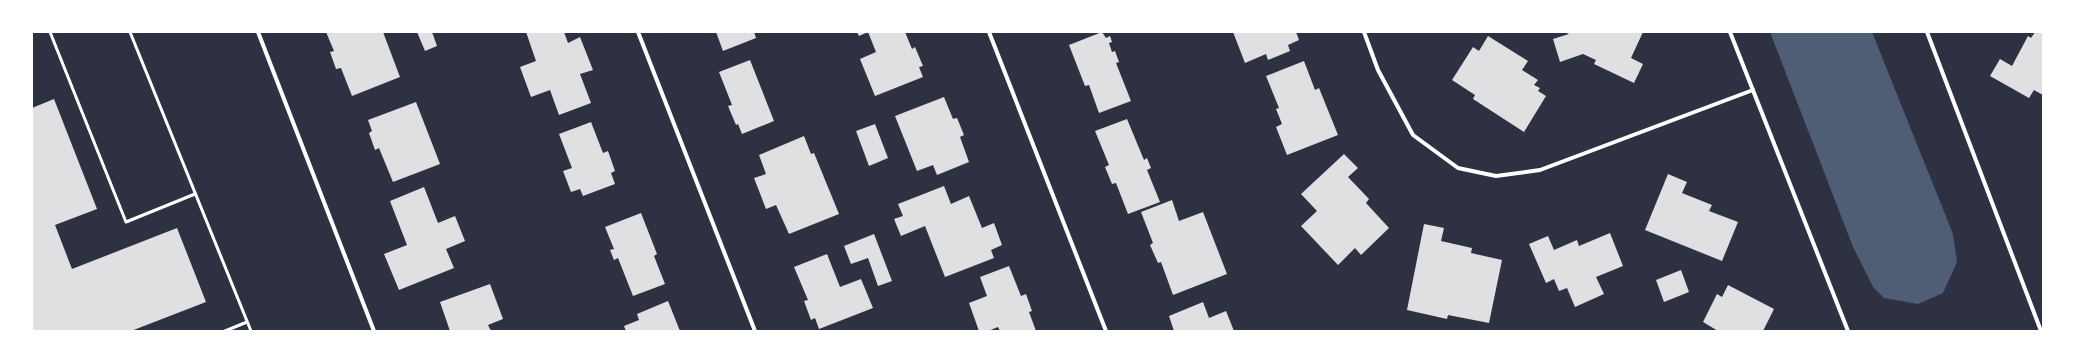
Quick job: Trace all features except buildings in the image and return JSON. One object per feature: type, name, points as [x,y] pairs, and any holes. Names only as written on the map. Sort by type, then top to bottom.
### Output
[{"type":"street","points":[[258,32],[374,331]]},
{"type":"street","points":[[638,32],[755,331]]},
{"type":"street","points":[[989,32],[1106,331]]},
{"type":"street","points":[[1364,32],[1378,70],[1413,136],[1458,168],[1496,176],[1540,170],[1753,90]]},
{"type":"street","points":[[1730,32],[1848,331]]},
{"type":"street","points":[[1927,32],[2041,331]]},
{"type":"lane","points":[[50,32],[126,222],[195,194]]},
{"type":"lane","points":[[130,32],[251,331]]},
{"type":"lane","points":[[225,331],[247,322]]},
{"type":"water","points":[[1770,32],[1872,32],[1953,234],[1957,262],[1943,293],[1918,304],[1884,298],[1873,287],[1853,247]]}]
